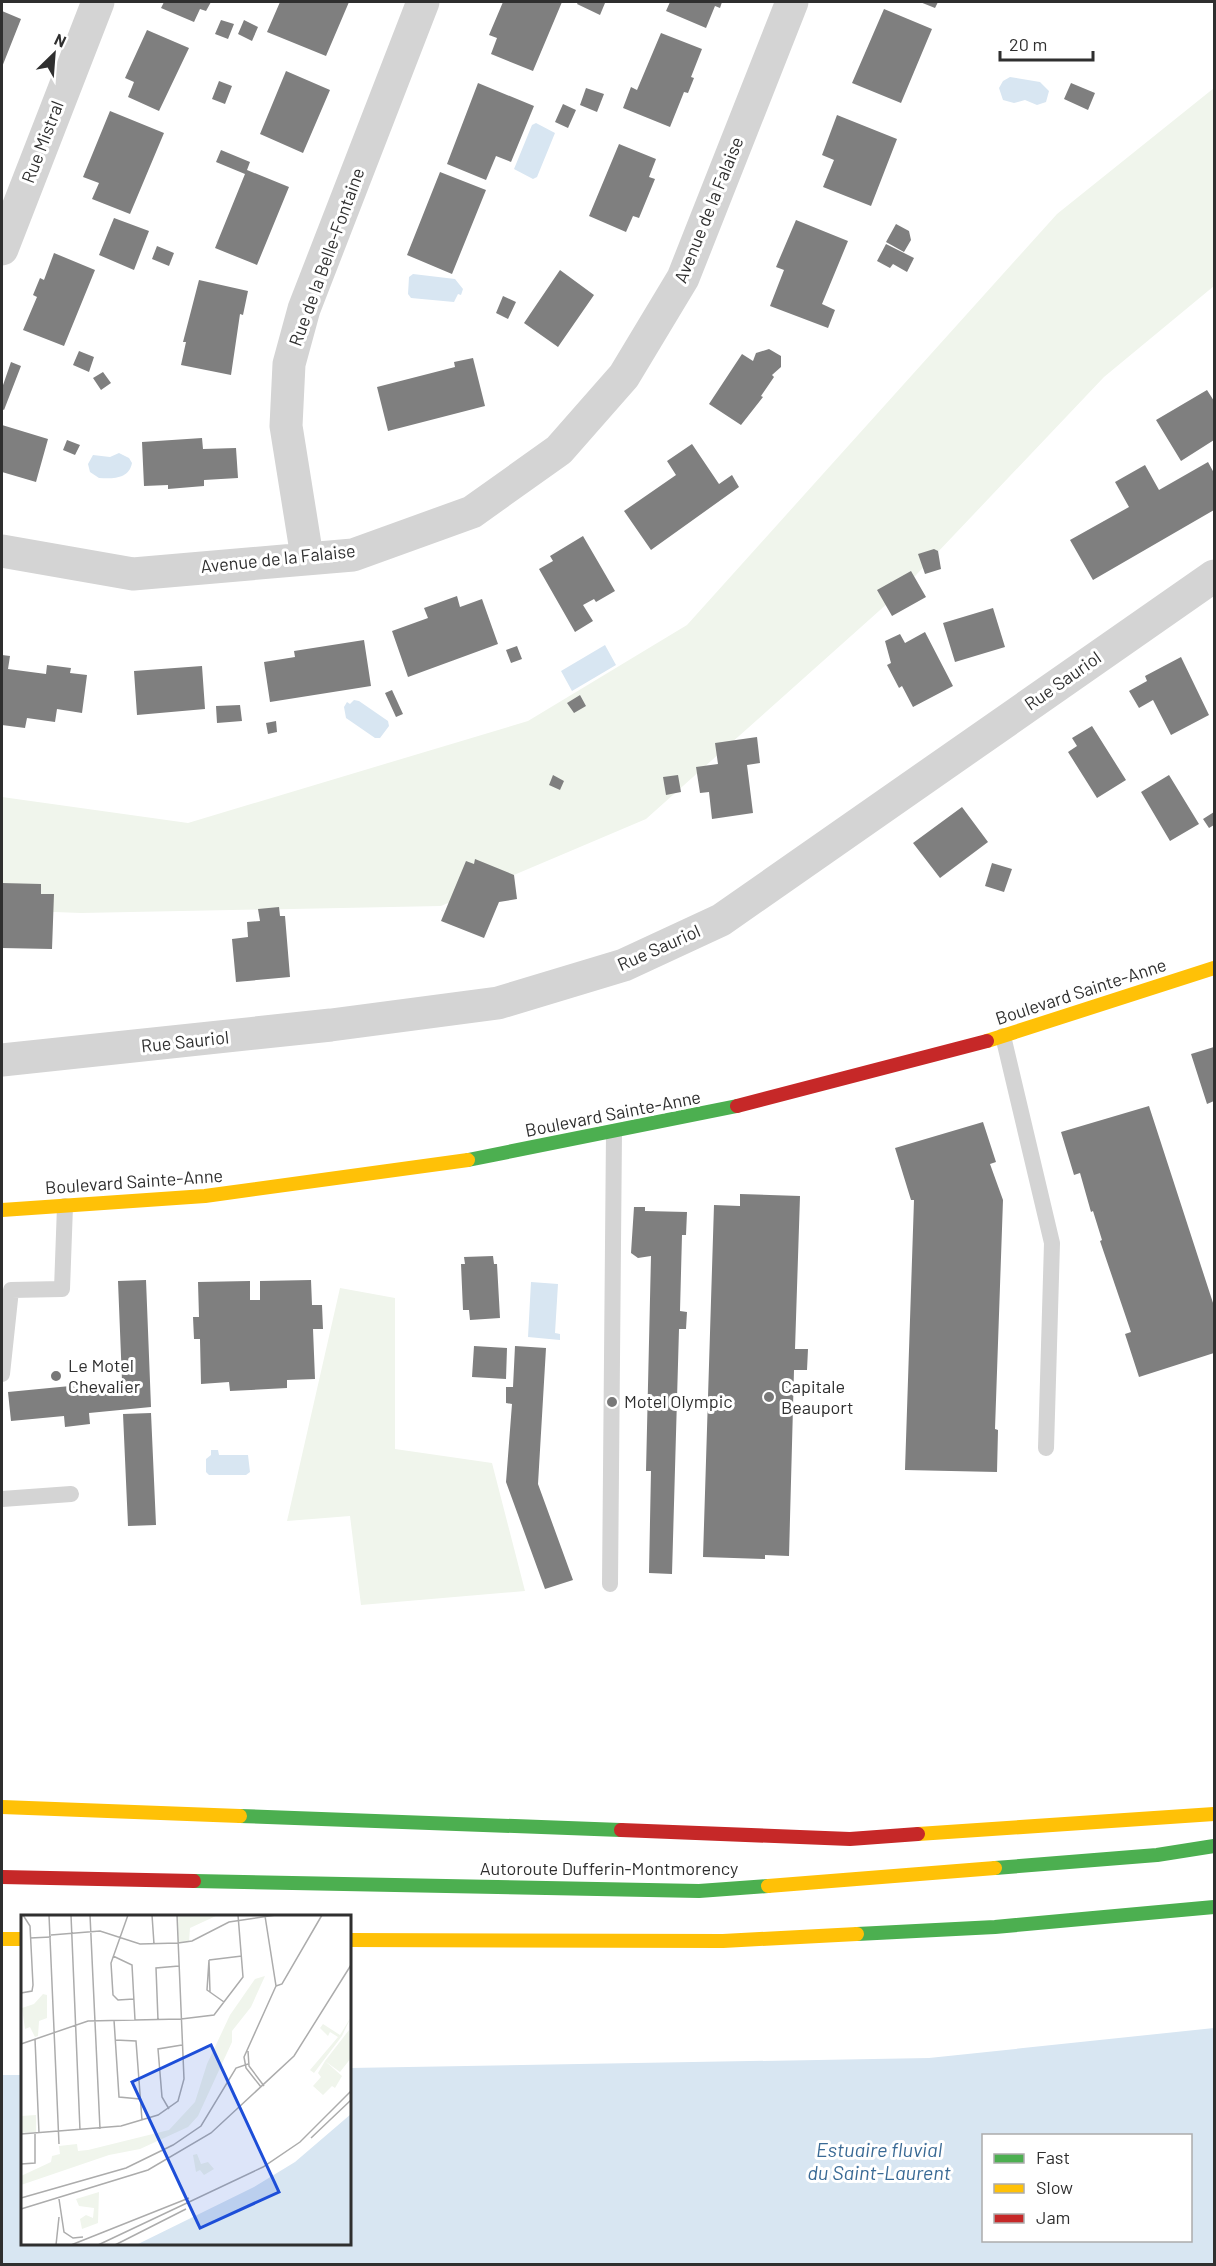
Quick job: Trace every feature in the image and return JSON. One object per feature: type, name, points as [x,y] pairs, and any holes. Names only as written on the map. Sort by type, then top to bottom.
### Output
[{"type":"main road","name":"Boulevard Sainte-Anne","points":[[2,1210],[205,1196],[430,1167],[704,1115],[1004,1036],[1215,968]]},
{"type":"main road","points":[[2,1807],[850,1839],[1215,1814]]},
{"type":"main road","name":"Autoroute Dufferin-Montmorency","points":[[2,1877],[699,1891],[1157,1855],[1215,1846]]},
{"type":"main road","points":[[351,1940],[723,1941],[995,1927],[1215,1907]]},
{"type":"main road","points":[[2,1938],[21,1939]]},
{"type":"street","name":"Rue Mistral","points":[[2,249],[98,2]]},
{"type":"street","name":"Rue de la Belle-Fontaine","points":[[308,557],[286,426],[289,364],[304,309],[423,2]]},
{"type":"street","name":"Avenue de la Falaise","points":[[2,551],[133,574],[308,557],[353,555],[472,512],[560,450],[624,376],[683,278],[792,2]]},
{"type":"street","name":"Rue Sauriol","points":[[2,1060],[331,1025],[498,1003],[624,965],[721,920],[1215,576]]},
{"type":"lane","points":[[1004,1036],[1052,1242],[1046,1448]]},
{"type":"lane","points":[[610,1584],[614,1132]]},
{"type":"lane","points":[[2,1374],[6,1290],[62,1289],[65,1206]]},
{"type":"lane","points":[[2,1499],[71,1494]]},
{"type":"shaded area","points":[[1214,88],[1214,286],[1104,377],[898,594],[646,819],[441,906],[81,913],[2,910],[2,797],[188,823],[528,721],[687,625],[1057,214]]},
{"type":"shaded area","points":[[340,1288],[395,1298],[395,1449],[492,1463],[525,1591],[361,1605],[350,1516],[287,1521]]},
{"type":"water","points":[[1010,77],[1040,82],[1049,91],[1046,102],[1037,105],[1025,100],[1014,103],[1003,100],[999,88],[1003,81]]},
{"type":"water","points":[[536,123],[555,133],[537,177],[533,179],[514,169],[532,125]]},
{"type":"water","points":[[413,274],[455,279],[463,289],[461,295],[458,294],[454,302],[411,298],[408,294],[409,277]]},
{"type":"water","points":[[119,453],[129,458],[132,463],[124,475],[115,478],[99,478],[90,472],[88,464],[93,455],[110,457]]},
{"type":"water","points":[[605,645],[616,665],[572,691],[561,671]]},
{"type":"water","points":[[354,700],[388,721],[389,726],[380,738],[375,738],[346,718],[344,707],[347,702],[350,704]]},
{"type":"water","points":[[531,1282],[558,1284],[555,1333],[560,1334],[560,1340],[528,1337]]},
{"type":"water","points":[[211,1450],[218,1450],[219,1455],[248,1455],[250,1472],[246,1475],[209,1475],[206,1472],[206,1459],[211,1455]]},
{"type":"water","name":"Estuaire fluvial du Saint-Laurent","points":[[1214,2028],[1214,2264],[2,2264],[2,2075],[21,2075],[21,2245],[351,2245],[351,2068],[929,2058]]},
{"type":"building","points":[[164,2],[211,2],[206,11],[200,9],[194,22],[161,8]]},
{"type":"building","points":[[280,2],[349,2],[326,56],[267,32]]},
{"type":"building","points":[[503,2],[562,2],[533,71],[491,54],[497,38],[489,35]]},
{"type":"building","points":[[578,2],[605,3],[600,15],[577,4]]},
{"type":"building","points":[[670,2],[722,2],[720,8],[715,6],[706,28],[666,11]]},
{"type":"building","points":[[920,2],[938,2],[935,8]]},
{"type":"building","points":[[884,9],[932,29],[901,103],[852,83]]},
{"type":"building","points":[[2,11],[21,19],[2,67]]},
{"type":"building","points":[[221,20],[234,24],[228,39],[215,34]]},
{"type":"building","points":[[244,20],[258,27],[252,41],[238,34]]},
{"type":"building","points":[[147,30],[189,48],[159,111],[128,97],[134,82],[125,78]]},
{"type":"building","points":[[661,33],[702,49],[691,77],[694,78],[688,93],[684,92],[670,127],[623,108],[631,87],[637,90]]},
{"type":"building","points":[[286,71],[330,90],[303,153],[260,134]]},
{"type":"building","points":[[219,81],[232,86],[225,104],[212,99]]},
{"type":"building","points":[[478,83],[534,106],[511,162],[496,156],[486,180],[447,164]]},
{"type":"building","points":[[1071,83],[1095,93],[1088,110],[1064,99]]},
{"type":"building","points":[[586,88],[604,94],[597,112],[580,105]]},
{"type":"building","points":[[563,104],[576,110],[568,128],[555,122]]},
{"type":"building","points":[[110,111],[164,133],[130,214],[92,199],[99,183],[83,177]]},
{"type":"building","points":[[837,115],[897,139],[871,206],[823,187],[834,160],[822,155]]},
{"type":"building","points":[[619,144],[656,159],[649,177],[655,179],[639,218],[633,216],[626,232],[589,216]]},
{"type":"building","points":[[221,150],[250,162],[247,170],[289,187],[257,265],[215,248],[245,174],[216,162]]},
{"type":"building","points":[[440,172],[486,190],[452,274],[407,255]]},
{"type":"building","points":[[114,218],[149,231],[134,270],[99,255]]},
{"type":"building","points":[[796,220],[848,241],[822,304],[835,310],[828,328],[770,306],[784,270],[776,267]]},
{"type":"building","points":[[896,224],[909,231],[911,240],[904,252],[886,242]]},
{"type":"building","points":[[886,244],[914,258],[907,272],[893,264],[890,268],[877,261]]},
{"type":"building","points":[[157,246],[174,253],[169,266],[152,259]]},
{"type":"building","points":[[54,253],[95,270],[64,346],[23,330],[37,297],[33,295],[40,278],[44,280]]},
{"type":"building","points":[[560,270],[594,295],[558,347],[524,323]]},
{"type":"building","points":[[199,280],[248,291],[243,315],[240,314],[231,375],[181,365],[186,342],[183,342]]},
{"type":"building","points":[[503,296],[516,302],[508,319],[496,313]]},
{"type":"building","points":[[769,349],[781,356],[781,367],[772,375],[774,377],[761,396],[763,397],[741,425],[709,404],[742,354],[753,361],[756,353]]},
{"type":"building","points":[[79,351],[94,357],[89,372],[73,365]]},
{"type":"building","points":[[473,358],[485,406],[388,431],[377,387],[455,367],[454,362]]},
{"type":"building","points":[[11,362],[21,366],[4,410],[2,409],[2,388]]},
{"type":"building","points":[[103,372],[111,383],[101,390],[93,378]]},
{"type":"building","points":[[1207,390],[1214,401],[1214,440],[1181,461],[1156,420]]},
{"type":"building","points":[[2,425],[48,439],[36,482],[2,472]]},
{"type":"building","points":[[202,438],[203,449],[236,448],[238,478],[204,480],[204,486],[168,489],[168,485],[144,486],[142,442]]},
{"type":"building","points":[[67,440],[80,445],[75,455],[63,450]]},
{"type":"building","points":[[692,444],[719,484],[732,475],[739,487],[651,550],[624,511],[676,475],[667,461]]},
{"type":"building","points":[[1208,462],[1214,473],[1214,510],[1093,580],[1070,540],[1129,507],[1115,482],[1145,465],[1159,490]]},
{"type":"building","points":[[583,536],[615,591],[596,602],[594,599],[583,605],[593,621],[575,632],[539,569],[553,561],[550,556]]},
{"type":"building","points":[[934,549],[938,551],[941,569],[925,574],[918,554]]},
{"type":"building","points":[[911,571],[926,597],[892,616],[877,590]]},
{"type":"building","points":[[457,596],[460,607],[482,599],[498,644],[408,677],[392,631],[428,618],[424,608]]},
{"type":"building","points":[[993,608],[1005,647],[955,662],[943,623]]},
{"type":"building","points":[[925,632],[953,686],[913,707],[902,686],[899,688],[887,665],[891,663],[885,641],[900,634],[905,643]]},
{"type":"building","points":[[364,640],[371,686],[270,702],[264,662],[295,657],[294,651]]},
{"type":"building","points":[[517,646],[522,659],[511,663],[506,650]]},
{"type":"building","points":[[2,655],[10,656],[8,669],[46,674],[47,665],[71,668],[70,673],[87,675],[82,713],[57,709],[55,722],[27,718],[25,728],[2,725]]},
{"type":"building","points":[[1181,657],[1209,715],[1171,735],[1153,700],[1139,708],[1129,691],[1147,681],[1145,676]]},
{"type":"building","points":[[202,666],[205,709],[137,715],[134,671]]},
{"type":"building","points":[[392,690],[403,714],[396,717],[385,693]]},
{"type":"building","points":[[580,695],[586,706],[574,713],[567,703]]},
{"type":"building","points":[[240,705],[242,721],[217,723],[216,706]]},
{"type":"building","points":[[276,721],[277,732],[268,734],[266,723]]},
{"type":"building","points":[[1092,726],[1126,780],[1097,798],[1068,752],[1077,746],[1072,738]]},
{"type":"building","points":[[757,737],[760,763],[747,765],[753,813],[712,819],[709,792],[700,793],[696,767],[718,764],[715,743]]},
{"type":"building","points":[[553,775],[564,781],[560,790],[549,785]]},
{"type":"building","points":[[678,775],[681,792],[666,795],[663,777]]},
{"type":"building","points":[[1169,775],[1199,824],[1170,841],[1141,792]]},
{"type":"building","points":[[962,807],[988,842],[940,878],[913,843]]},
{"type":"building","points":[[1214,812],[1214,825],[1209,828],[1203,819]]},
{"type":"building","points":[[475,859],[514,875],[517,899],[499,902],[484,938],[441,921],[466,861],[474,864]]},
{"type":"building","points":[[992,863],[1012,869],[1004,892],[985,886]]},
{"type":"building","points":[[2,883],[41,884],[41,894],[54,894],[52,949],[2,948]]},
{"type":"building","points":[[279,907],[280,916],[285,916],[290,977],[236,982],[232,939],[248,937],[247,922],[260,921],[258,909]]},
{"type":"building","points":[[1214,1047],[1214,1101],[1207,1104],[1191,1054]]},
{"type":"building","points":[[1149,1106],[1214,1306],[1214,1353],[1139,1377],[1125,1334],[1131,1332],[1100,1241],[1102,1240],[1093,1211],[1091,1212],[1080,1173],[1074,1175],[1061,1132]]},
{"type":"building","points":[[983,1122],[996,1162],[990,1164],[1003,1200],[995,1429],[998,1430],[997,1472],[905,1470],[914,1200],[911,1200],[895,1148]]},
{"type":"building","points":[[740,1194],[800,1196],[795,1349],[808,1349],[807,1370],[794,1370],[789,1556],[765,1555],[765,1559],[703,1557],[714,1205],[740,1206]]},
{"type":"building","points":[[634,1207],[645,1207],[645,1211],[687,1212],[686,1235],[682,1235],[680,1311],[687,1312],[686,1329],[679,1329],[672,1574],[649,1573],[651,1471],[646,1471],[651,1256],[638,1258],[631,1253]]},
{"type":"building","points":[[493,1256],[494,1264],[497,1264],[500,1318],[470,1320],[469,1310],[463,1310],[461,1264],[465,1264],[464,1257]]},
{"type":"building","points":[[146,1280],[151,1407],[89,1413],[90,1424],[65,1427],[64,1416],[11,1421],[8,1392],[122,1381],[118,1281]]},
{"type":"building","points":[[311,1280],[312,1305],[322,1305],[323,1329],[313,1329],[315,1379],[287,1380],[287,1388],[230,1391],[229,1382],[201,1384],[200,1339],[194,1339],[193,1317],[199,1317],[198,1282],[250,1281],[250,1300],[260,1300],[260,1281]]},
{"type":"building","points":[[474,1346],[507,1348],[506,1379],[472,1377]]},
{"type":"building","points":[[515,1346],[546,1348],[538,1484],[573,1580],[545,1589],[506,1482],[512,1404],[506,1403],[506,1387],[513,1387]]},
{"type":"building","points":[[151,1413],[156,1525],[128,1526],[123,1414]]},
{"type":"traffic: fast","points":[[468,1160],[737,1106]]},
{"type":"traffic: fast","points":[[240,1816],[621,1830]]},
{"type":"traffic: fast","points":[[995,1868],[1157,1855],[1214,1846]]},
{"type":"traffic: fast","points":[[194,1881],[699,1891],[768,1886]]},
{"type":"traffic: fast","points":[[857,1934],[995,1927],[1214,1907]]},
{"type":"traffic: slow","points":[[987,1041],[1214,968]]},
{"type":"traffic: slow","points":[[2,1210],[205,1196],[468,1160]]},
{"type":"traffic: slow","points":[[2,1807],[240,1816]]},
{"type":"traffic: slow","points":[[918,1834],[1214,1814]]},
{"type":"traffic: slow","points":[[768,1886],[995,1868]]},
{"type":"traffic: slow","points":[[351,1940],[723,1941],[857,1934]]},
{"type":"traffic: slow","points":[[2,1939],[21,1939]]},
{"type":"traffic: jam","points":[[737,1106],[987,1041]]},
{"type":"traffic: jam","points":[[621,1830],[850,1839],[918,1834]]},
{"type":"traffic: jam","points":[[2,1877],[194,1881]]},
{"type":"place","name":"Le Motel Chevalier","points":[[56,1376]]},
{"type":"place","name":"Capitale Beauport","points":[[769,1397]]},
{"type":"place","name":"Motel Olympic","points":[[612,1402]]}]
